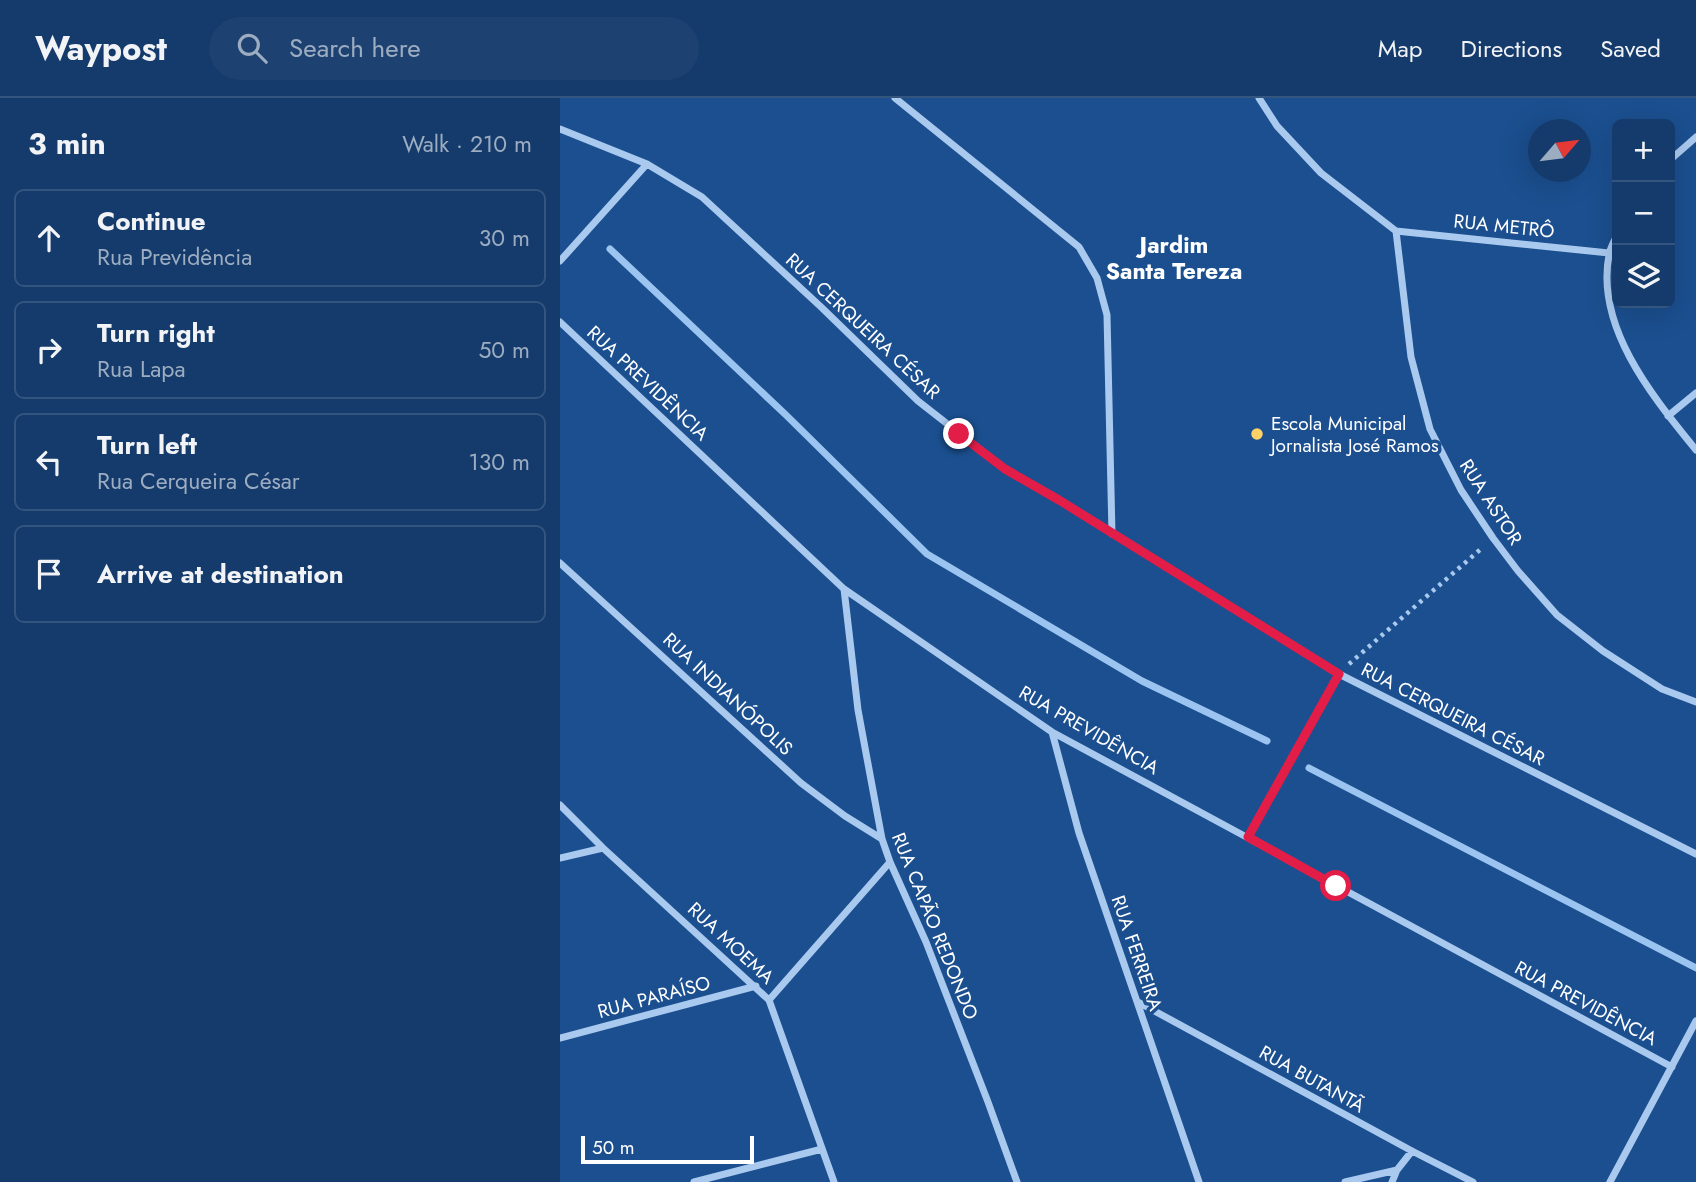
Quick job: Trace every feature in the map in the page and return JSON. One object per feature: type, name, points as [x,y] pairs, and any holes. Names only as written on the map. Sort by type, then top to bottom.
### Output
[{"type":"street","points":[[895,98],[1079,247],[1097,278],[1107,315],[1112,534]]},
{"type":"street","points":[[1259,98],[1277,126],[1321,173],[1396,231]]},
{"type":"street","name":"RUA CERQUEIRA CÉSAR","points":[[560,129],[647,164],[702,197],[918,401],[1005,469],[1339,674],[1696,854]]},
{"type":"street","points":[[1675,155],[1696,136]]},
{"type":"street","points":[[560,261],[647,164]]},
{"type":"street","name":"RUA METRÔ","points":[[1396,231],[1609,253]]},
{"type":"street","name":"RUA ASTOR","points":[[1396,231],[1411,357],[1430,429],[1461,490],[1518,571],[1557,615],[1602,652],[1662,689],[1696,702]]},
{"type":"street","points":[[1613,245],[1606,281],[1615,324],[1635,370],[1696,450]]},
{"type":"street","name":"RUA PREVIDÊNCIA","points":[[560,322],[844,589],[1052,732],[1672,1067]]},
{"type":"street","points":[[1668,416],[1696,393]]},
{"type":"street","name":"RUA INDIANÓPOLIS","points":[[560,563],[801,783],[845,816],[882,839]]},
{"type":"street","name":"RUA CAPÃO REDONDO","points":[[844,589],[858,710],[882,839],[926,942],[1017,1182]]},
{"type":"street","points":[[1248,837],[1339,674]]},
{"type":"street","name":"RUA FERREIRA","points":[[1052,732],[1079,833],[1199,1182]]},
{"type":"street","name":"RUA MOEMA","points":[[560,805],[603,848],[769,1000],[834,1182]]},
{"type":"street","points":[[560,858],[603,848]]},
{"type":"street","points":[[769,1000],[890,862]]},
{"type":"street","name":"RUA PARAÍSO","points":[[560,1038],[756,986]]},
{"type":"street","name":"RUA BUTANTÃ","points":[[1138,1002],[1473,1182]]},
{"type":"street","points":[[1610,1182],[1696,1021]]},
{"type":"street","points":[[694,1182],[822,1149]]},
{"type":"street","points":[[1392,1182],[1397,1170],[1412,1151]]},
{"type":"street","points":[[1345,1182],[1397,1170]]},
{"type":"path","points":[[1339,674],[1493,538]]},
{"type":"waterway","points":[[610,249],[786,415],[927,554],[1142,681],[1267,741]]},
{"type":"waterway","points":[[1309,768],[1696,968]]},
{"type":"place","name":"Escola Municipal Jornalista José Ramos","points":[[1257,434]]},
{"type":"district","name":"Jardim Santa Tereza","points":[[1174,258]]},
{"type":"route","points":[[959,434],[1005,469],[1339,674],[1248,837],[1336,886]]}]
